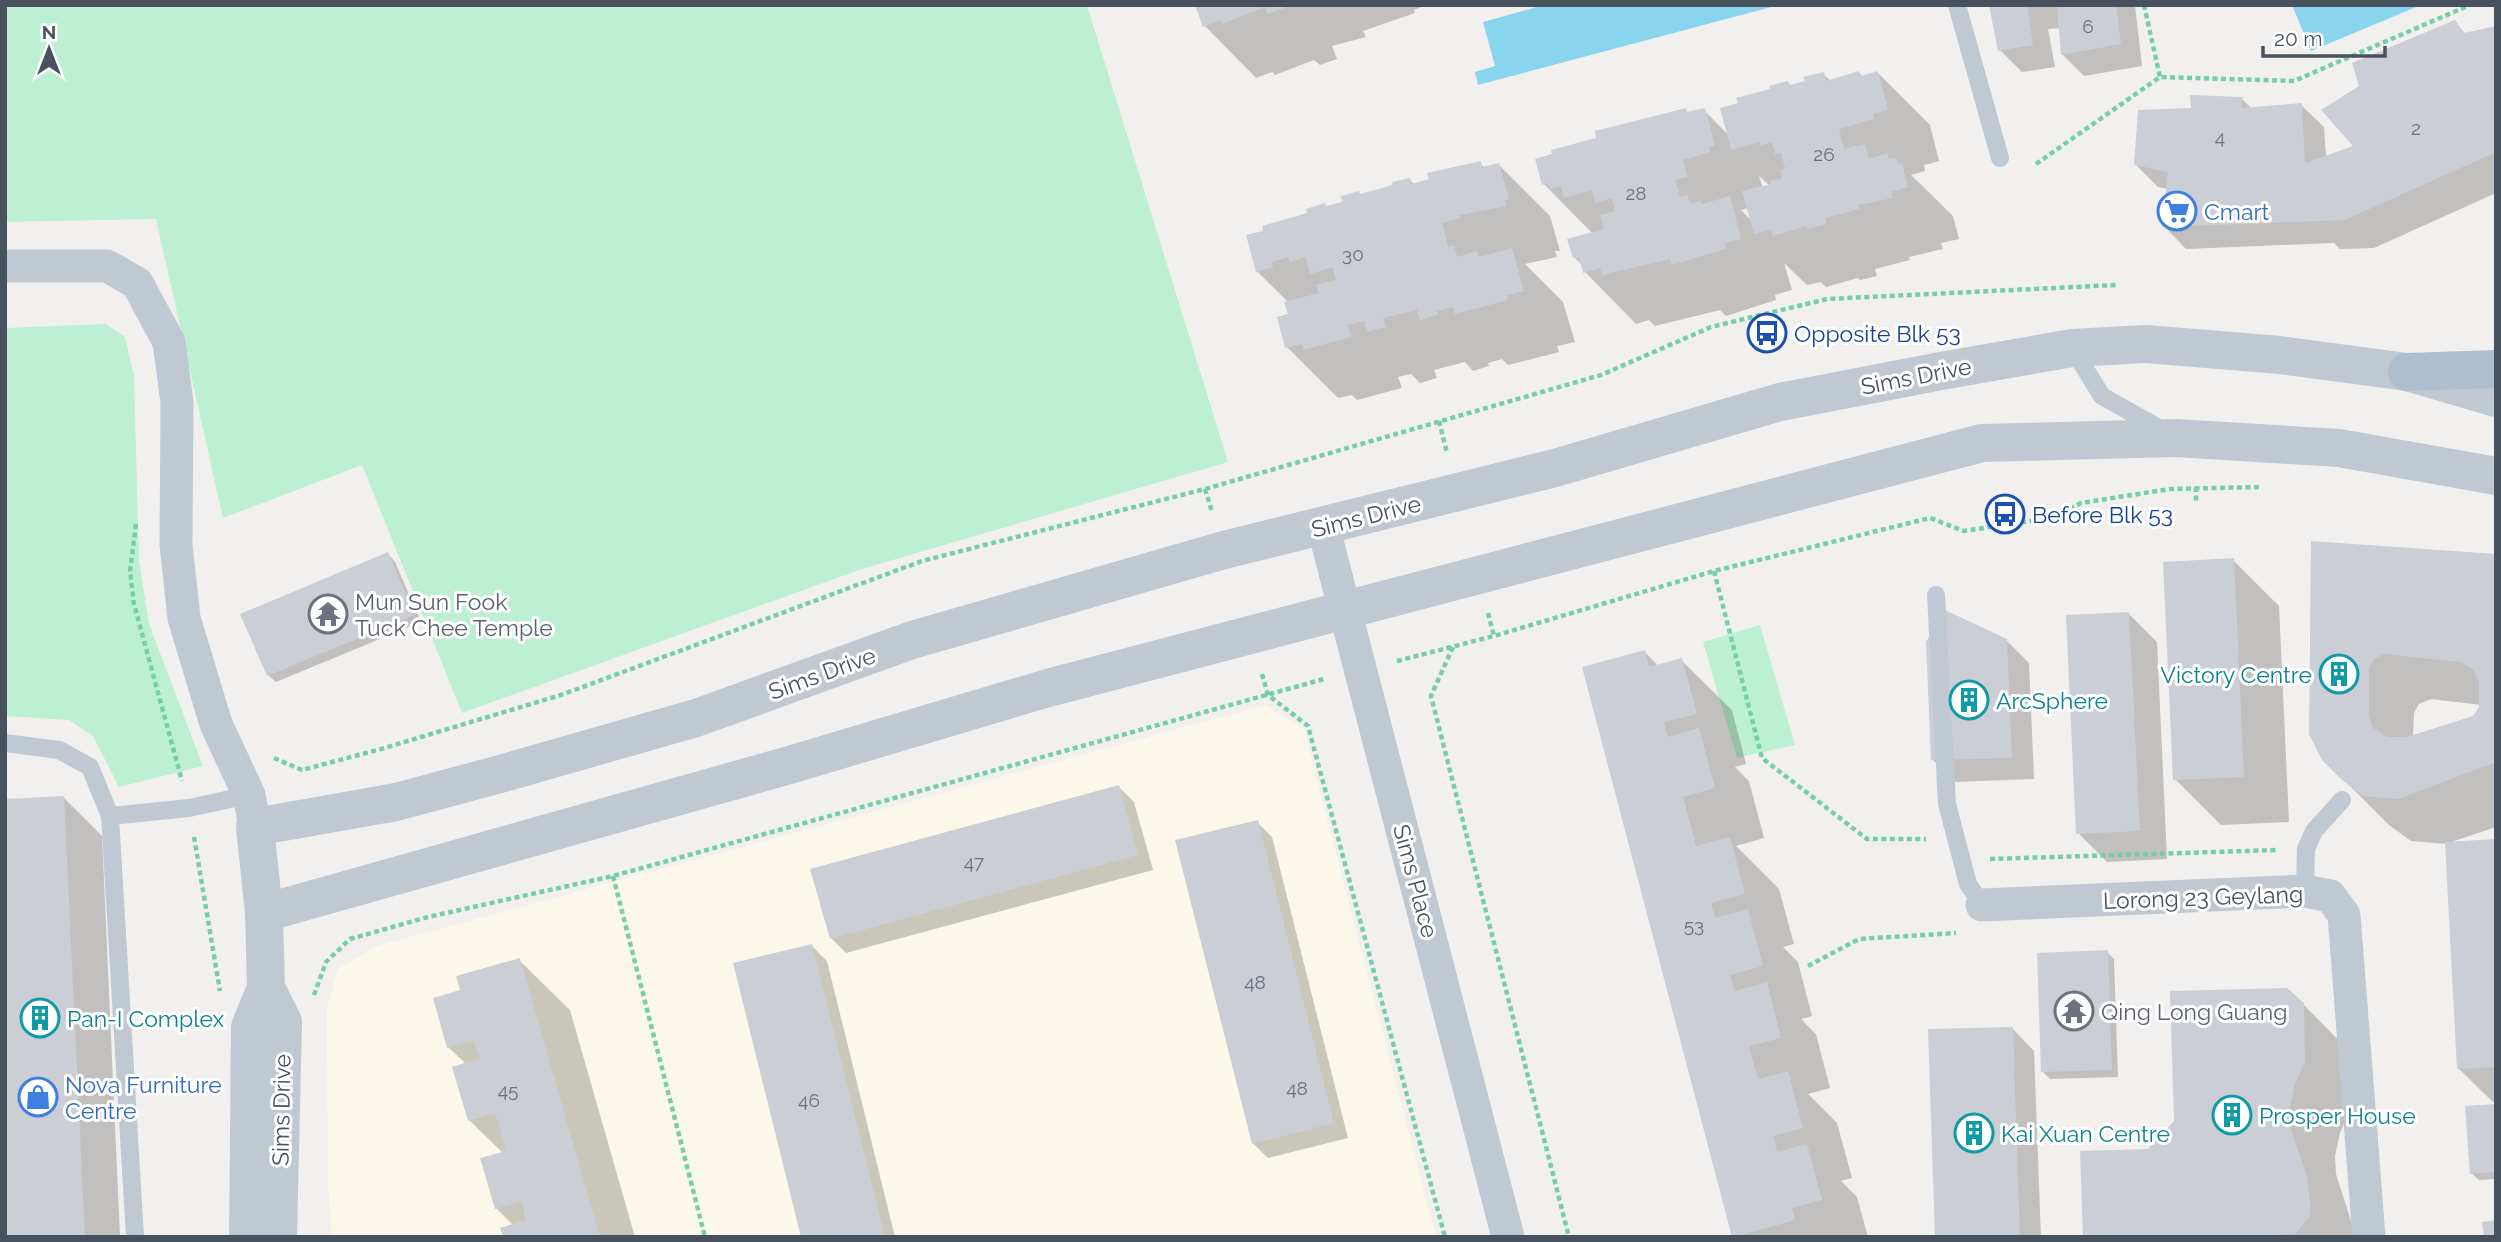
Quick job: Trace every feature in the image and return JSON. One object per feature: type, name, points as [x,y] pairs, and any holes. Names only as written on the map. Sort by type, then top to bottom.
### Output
[{"type":"main road","points":[[2407,372],[2496,369]]},
{"type":"street","points":[[5,266],[107,266],[137,283],[169,342],[177,402],[176,545],[184,618],[216,724],[252,811]]},
{"type":"street","name":"Sims Drive","points":[[248,1237],[250,1027],[266,988],[264,913],[252,811],[396,802],[696,718],[912,640],[1224,550],[1555,468],[1780,402],[2072,348],[2146,344],[2280,355],[2407,372],[2496,398]]},
{"type":"street","points":[[264,913],[786,766],[1048,688],[1982,443],[2176,438],[2339,448],[2496,476]]},
{"type":"street","name":"Sims Place","points":[[1323,527],[1508,1237]]},
{"type":"street","name":"Lorong 23 Geylang","points":[[1974,919],[2305,891],[2330,896],[2344,915],[2369,1237]]},
{"type":"street","name":"Sims Drive","points":[[266,988],[283,1022],[278,1237]]},
{"type":"lane","points":[[1957,5],[2000,158]]},
{"type":"lane","points":[[2072,348],[2102,396],[2176,438]]},
{"type":"lane","points":[[1936,595],[1947,804],[1968,884],[1974,919]]},
{"type":"lane","points":[[5,743],[59,750],[90,767],[110,816],[135,1237]]},
{"type":"lane","points":[[2305,891],[2306,849],[2314,831],[2342,800]]},
{"type":"lane","points":[[110,816],[189,808],[252,811]]},
{"type":"path","points":[[2144,5],[2160,77]]},
{"type":"path","points":[[2036,164],[2160,77],[2294,81],[2469,5]]},
{"type":"path","points":[[381,749],[561,695],[922,561],[1205,489],[1601,375],[1711,327],[1827,299],[2116,285]]},
{"type":"path","points":[[2196,487],[2196,501]]},
{"type":"path","points":[[313,996],[326,961],[350,939],[428,918],[613,876],[1454,646],[1714,571],[1930,518],[1964,531],[2051,518],[2081,503],[2170,489],[2261,487]]},
{"type":"path","points":[[138,518],[134,530],[131,570],[134,604],[189,808]]},
{"type":"path","points":[[1454,646],[1431,696],[1569,1237]]},
{"type":"path","points":[[1268,695],[1308,726],[1445,1237]]},
{"type":"path","points":[[613,876],[705,1237]]},
{"type":"path","points":[[1808,966],[1859,939],[1974,919]]},
{"type":"shaded area","points":[[1266,705],[1304,730],[1436,1237],[332,1237],[328,1180],[327,1008],[338,969],[377,946]]},
{"type":"green space","points":[[5,5],[1087,5],[1228,462],[862,569],[462,713],[362,465],[223,518],[156,219],[5,222]]},
{"type":"green space","points":[[106,324],[125,337],[134,376],[139,560],[149,624],[203,766],[119,787],[93,736],[69,720],[5,716],[5,328]]},
{"type":"green space","points":[[1760,625],[1795,745],[1737,758],[1703,642]]},
{"type":"water","points":[[1544,5],[1779,5],[1478,85],[1475,72],[1495,66],[1483,22]]},
{"type":"water","points":[[2292,5],[2421,5],[2311,51]]},
{"type":"building","points":[[1195,5],[1290,6],[1267,14],[1265,7],[1222,24],[1220,20],[1203,27]]},
{"type":"building","points":[[1989,5],[2027,5],[2033,45],[1998,51]]},
{"type":"building","points":[[2057,5],[2116,5],[2121,44],[2061,55]]},
{"type":"building","points":[[2455,20],[2464,33],[2496,26],[2496,152],[2345,220],[2162,227],[2168,172],[2134,165],[2138,110],[2191,108],[2190,95],[2243,97],[2241,108],[2302,103],[2305,163],[2353,146],[2321,110],[2359,86],[2352,63]]},
{"type":"building","points":[[1859,71],[1861,76],[1878,71],[1888,110],[1873,114],[1874,119],[1839,129],[1844,149],[1865,144],[1869,159],[1887,153],[1889,159],[1895,157],[1898,164],[1902,163],[1908,187],[1891,192],[1893,198],[1859,205],[1859,209],[1825,218],[1827,224],[1807,229],[1806,226],[1773,236],[1771,230],[1754,234],[1742,191],[1771,184],[1770,181],[1782,178],[1780,170],[1785,168],[1781,153],[1775,154],[1772,142],[1760,146],[1760,142],[1731,150],[1720,108],[1738,103],[1736,98],[1770,89],[1769,86],[1788,81],[1790,85],[1805,81],[1803,77],[1824,72],[1826,81]]},
{"type":"building","points":[[1686,108],[1687,112],[1705,108],[1715,146],[1709,147],[1711,152],[1683,160],[1687,177],[1675,180],[1680,197],[1687,195],[1690,203],[1701,201],[1702,204],[1730,196],[1741,239],[1724,243],[1726,249],[1672,265],[1670,259],[1602,275],[1600,268],[1583,273],[1579,257],[1573,258],[1567,239],[1604,229],[1600,215],[1615,211],[1612,198],[1595,203],[1592,190],[1564,198],[1561,186],[1550,189],[1548,183],[1542,185],[1535,159],[1552,154],[1551,150],[1596,138],[1595,131]]},
{"type":"building","points":[[1481,161],[1482,167],[1499,163],[1509,199],[1505,200],[1507,206],[1459,215],[1460,218],[1442,223],[1448,247],[1454,245],[1457,257],[1477,251],[1479,257],[1512,248],[1524,291],[1507,295],[1508,300],[1455,314],[1453,307],[1437,311],[1439,314],[1420,320],[1417,310],[1383,318],[1386,327],[1367,332],[1364,321],[1348,325],[1351,337],[1303,350],[1302,344],[1285,348],[1277,317],[1288,314],[1284,302],[1319,293],[1316,285],[1336,280],[1333,267],[1310,274],[1306,257],[1290,262],[1288,257],[1272,262],[1273,267],[1256,272],[1246,235],[1263,231],[1262,226],[1307,213],[1306,209],[1325,203],[1326,206],[1342,202],[1341,196],[1359,191],[1360,194],[1410,178],[1412,184],[1429,179],[1427,173]]},
{"type":"building","name":"Victory Centre","points":[[2311,541],[2496,554],[2496,762],[2398,799],[2363,796],[2322,760],[2309,734]],"holes":[[[2384,654],[2460,662],[2473,669],[2479,682],[2479,707],[2473,716],[2407,737],[2387,737],[2373,728],[2369,716],[2369,667],[2374,659]]]},
{"type":"building","name":"Mun Sun Fook Tuck Chee Temple","points":[[388,552],[415,615],[267,676],[240,614]]},
{"type":"building","points":[[2234,558],[2244,777],[2173,780],[2163,562]]},
{"type":"building","name":"ArcSphere","points":[[1945,610],[2007,639],[2012,758],[1931,760],[1926,642]]},
{"type":"building","points":[[2129,612],[2140,831],[2076,834],[2066,615]]},
{"type":"building","points":[[1645,650],[1649,667],[1682,658],[1697,714],[1664,722],[1668,737],[1699,728],[1715,788],[1683,797],[1696,846],[1730,837],[1745,894],[1711,903],[1715,918],[1748,909],[1763,966],[1730,975],[1735,991],[1767,982],[1781,1038],[1749,1046],[1758,1079],[1788,1071],[1803,1128],[1773,1136],[1777,1152],[1807,1144],[1822,1200],[1792,1208],[1795,1220],[1734,1237],[1582,667]]},
{"type":"building","points":[[1119,785],[1138,855],[830,939],[810,869]]},
{"type":"building","name":"Pan-I Complex","points":[[64,796],[85,1237],[5,1237],[5,799]]},
{"type":"building","points":[[1258,820],[1334,1123],[1252,1144],[1175,840]]},
{"type":"building","points":[[2496,839],[2496,1067],[2457,1069],[2445,842]]},
{"type":"building","points":[[812,944],[885,1237],[801,1237],[733,963]]},
{"type":"building","name":"Qing Long Guang","points":[[2108,950],[2112,1070],[2041,1072],[2037,953]]},
{"type":"building","points":[[520,958],[600,1237],[503,1237],[500,1228],[526,1220],[521,1201],[495,1209],[480,1158],[506,1151],[495,1113],[468,1121],[452,1067],[480,1058],[474,1041],[447,1048],[433,998],[460,990],[456,976]]},
{"type":"building","name":"Prosper House","points":[[2287,988],[2304,1003],[2305,1062],[2294,1086],[2290,1127],[2307,1176],[2311,1215],[2295,1234],[2258,1237],[2083,1237],[2080,1151],[2148,1149],[2174,1121],[2170,991]]},
{"type":"building","name":"Kai Xuan Centre","points":[[2013,1027],[2020,1237],[1935,1237],[1928,1029]]},
{"type":"building","points":[[2496,1104],[2496,1172],[2470,1174],[2465,1106]]},
{"type":"building","points":[[2496,1220],[2496,1237],[2484,1237],[2482,1222]]},
{"type":"place","name":"Cmart","points":[[2177,211]]},
{"type":"place","name":"Opposite Blk 53","points":[[1767,333]]},
{"type":"place","name":"Before Blk 53","points":[[2005,514]]},
{"type":"place","name":"Mun Sun Fook Tuck Chee Temple","points":[[328,614]]},
{"type":"place","name":"Victory Centre","points":[[2339,674]]},
{"type":"place","name":"ArcSphere","points":[[1969,700]]},
{"type":"place","name":"Qing Long Guang","points":[[2074,1011]]},
{"type":"place","name":"Pan-I Complex","points":[[40,1018]]},
{"type":"place","name":"Nova Furniture Centre","points":[[38,1097]]},
{"type":"place","name":"Prosper House","points":[[2232,1115]]},
{"type":"place","name":"Kai Xuan Centre","points":[[1974,1133]]}]
